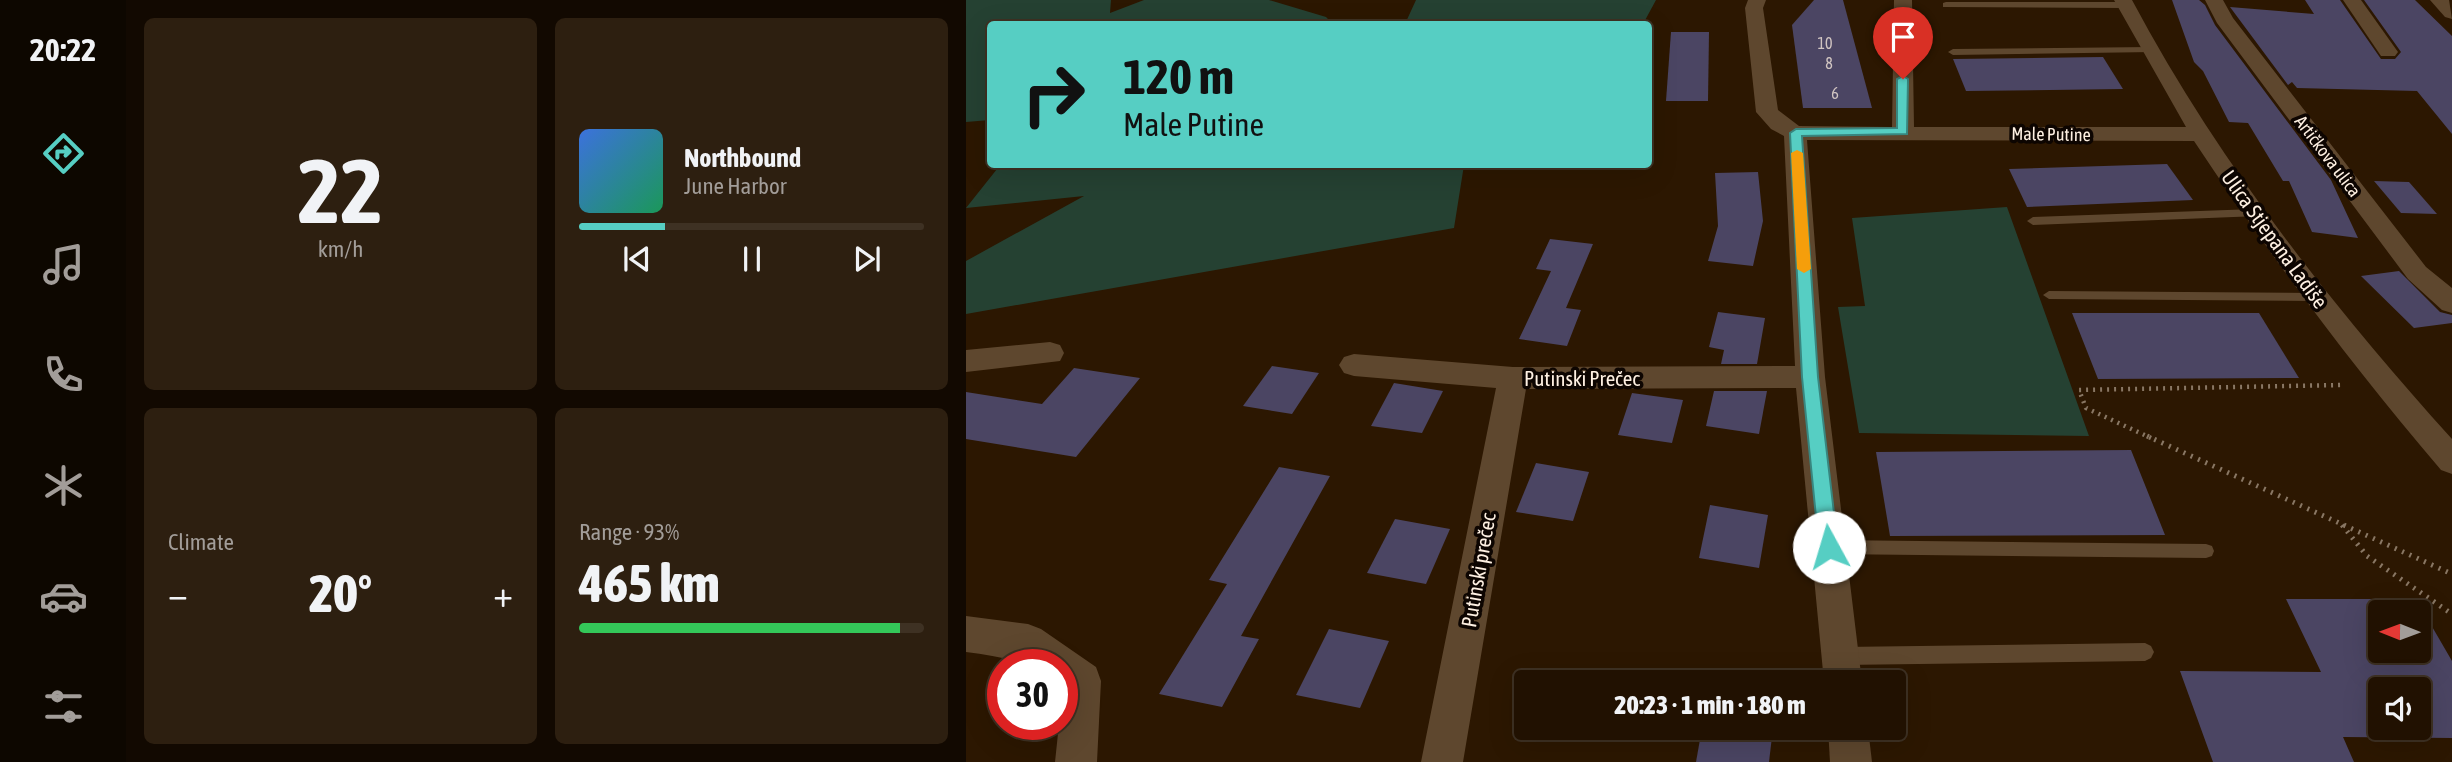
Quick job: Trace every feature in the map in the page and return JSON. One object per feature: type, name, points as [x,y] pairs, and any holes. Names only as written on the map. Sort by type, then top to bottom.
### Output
[{"type":"street","points":[[1757,0],[1754,8],[1767,112],[1779,124],[1796,133],[1810,377],[1842,669]]},
{"type":"street","points":[[1903,0],[1903,132]]},
{"type":"street","name":"Artičkova ulica","points":[[2214,0],[2224,19],[2417,273],[2452,303]]},
{"type":"street","points":[[2352,0],[2388,52]]},
{"type":"street","points":[[2439,0],[2452,13]]},
{"type":"street","name":"Ulica Stjepana Ladiše","points":[[2125,2],[2199,134],[2314,297],[2388,389],[2452,461]]},
{"type":"street","name":"Male Putine","points":[[1796,133],[2199,134]]},
{"type":"street","points":[[966,361],[1050,353]]},
{"type":"street","name":"Putinski Prečec","points":[[1354,365],[1513,378],[1810,377]]},
{"type":"street","name":"Putinski prečec","points":[[1442,762],[1513,378]]},
{"type":"street","points":[[966,634],[1028,642],[1038,649]]},
{"type":"street","points":[[1078,678],[1082,681],[1078,735]]},
{"type":"street","points":[[1076,762],[1078,740]]},
{"type":"street","points":[[1849,740],[1852,762]]},
{"type":"lane","points":[[1946,5],[2125,2]]},
{"type":"lane","points":[[1953,52],[2151,50]]},
{"type":"lane","points":[[2033,222],[2255,213]]},
{"type":"lane","points":[[2049,295],[2314,297]]},
{"type":"lane","points":[[1829,547],[2206,551]]},
{"type":"lane","points":[[1842,669],[2146,652]]},
{"type":"path","points":[[2341,385],[2079,390],[2086,408],[2452,574]]},
{"type":"path","points":[[2341,523],[2367,556],[2452,614]]},
{"type":"green space","points":[[966,0],[1111,0],[1110,13],[1144,0],[1269,0],[1326,17],[1330,21],[987,21],[987,120],[966,122]]},
{"type":"green space","points":[[1416,0],[1656,0],[1645,21],[1406,21]]},
{"type":"green space","points":[[998,168],[1464,168],[1454,228],[966,314],[966,261],[1084,196],[966,208]]},
{"type":"green space","points":[[2007,207],[2089,436],[1859,433],[1838,307],[1865,306],[1852,218]]},
{"type":"building","points":[[1814,0],[1843,0],[1872,108],[1803,108],[1792,25]]},
{"type":"building","points":[[2172,0],[2199,0],[2205,5],[2215,25],[2331,180],[2358,238],[2312,232],[2289,181],[2283,181],[2248,123],[2229,122],[2203,71],[2194,62]]},
{"type":"building","points":[[2305,0],[2340,0],[2381,59],[2395,59],[2401,52],[2364,0],[2415,0],[2452,36],[2452,134],[2417,91],[2297,88],[2292,82],[2288,85],[2230,7],[2314,14]]},
{"type":"building","points":[[1671,32],[1709,32],[1708,101],[1666,101]]},
{"type":"building","points":[[2103,57],[2123,89],[1966,91],[1953,59]]},
{"type":"building","points":[[2167,164],[2193,200],[2027,207],[2009,169]]},
{"type":"building","points":[[1758,172],[1763,221],[1753,266],[1708,261],[1718,226],[1715,173]]},
{"type":"building","points":[[2374,181],[2409,182],[2437,214],[2401,213]]},
{"type":"building","points":[[1550,239],[1593,244],[1566,308],[1581,310],[1567,346],[1519,339],[1551,271],[1536,269]]},
{"type":"building","points":[[2399,271],[2440,312],[2452,315],[2452,323],[2414,328],[2361,276]]},
{"type":"building","points":[[1718,312],[1765,318],[1757,364],[1721,364],[1724,350],[1709,347]]},
{"type":"building","points":[[2072,313],[2259,313],[2299,378],[2098,379]]},
{"type":"building","points":[[1272,366],[1319,373],[1292,414],[1243,406]]},
{"type":"building","points":[[1074,368],[1140,378],[1076,457],[966,439],[966,392],[1042,404]]},
{"type":"building","points":[[1394,383],[1443,391],[1422,433],[1371,426]]},
{"type":"building","points":[[1714,391],[1767,391],[1759,434],[1706,426]]},
{"type":"building","points":[[1632,393],[1683,400],[1672,443],[1618,435]]},
{"type":"building","points":[[2131,450],[2165,535],[1890,536],[1876,452]]},
{"type":"building","points":[[1536,463],[1589,472],[1573,521],[1516,512]]},
{"type":"building","points":[[1279,467],[1330,476],[1241,636],[1259,639],[1222,707],[1159,694],[1227,584],[1209,580]]},
{"type":"building","points":[[1710,505],[1768,515],[1759,568],[1699,558]]},
{"type":"building","points":[[1395,519],[1450,529],[1426,584],[1367,573]]},
{"type":"building","points":[[2286,599],[2416,599],[2368,600],[2368,663],[2431,663],[2431,625],[2452,661],[2452,738],[2431,738],[2431,677],[2368,677],[2368,737],[2343,737],[2354,762],[2213,762],[2180,671],[2321,672]]},
{"type":"building","points":[[1329,629],[1389,641],[1360,708],[1296,695]]},
{"type":"building","points":[[1700,740],[1772,740],[1769,762],[1696,762]]},
{"type":"slow traffic","points":[[1797,153],[1804,269]]},
{"type":"route","points":[[1829,547],[1810,377],[1796,133],[1903,132],[1903,79]]}]
